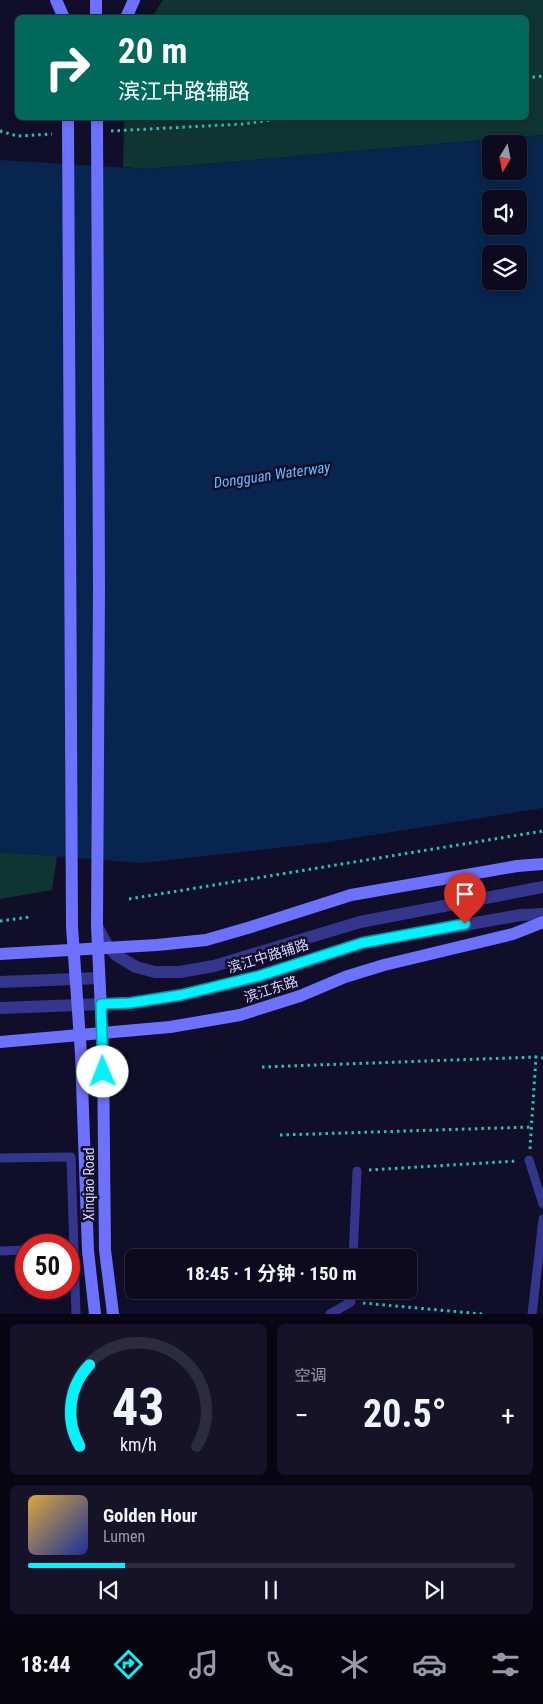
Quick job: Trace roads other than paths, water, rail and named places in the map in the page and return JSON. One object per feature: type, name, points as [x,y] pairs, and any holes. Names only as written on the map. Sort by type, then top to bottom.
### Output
[{"type":"main road","points":[[56,0],[64,15]]},
{"type":"main road","points":[[66,15],[67,0]]},
{"type":"main road","points":[[96,0],[96,15]]},
{"type":"main road","points":[[127,15],[134,0]]},
{"type":"main road","name":"Xinqiao Road","points":[[68,120],[72,917],[81,1054],[88,1251],[95,1314]]},
{"type":"main road","name":"Xinqiao Road","points":[[97,120],[99,588],[97,926],[103,1053],[105,1250],[113,1314]]},
{"type":"main road","points":[[0,954],[157,945],[206,940],[351,895],[517,866],[543,864]]},
{"type":"main road","name":"滨江东路","points":[[0,1042],[170,1027],[240,1014],[300,996],[345,977],[384,965],[513,934],[543,922]]},
{"type":"street","name":"滨江中路辅路","points":[[97,926],[106,945],[116,955],[136,968],[155,972],[180,972],[214,966],[360,922],[543,887]]},
{"type":"street","name":"滨江中路辅路","points":[[0,1008],[130,1003],[181,995],[259,976],[362,943],[521,915],[543,914]]},
{"type":"street","points":[[0,982],[100,978]]},
{"type":"lane","points":[[0,1158],[71,1157],[71,1234]]},
{"type":"lane","points":[[529,1160],[543,1204]]},
{"type":"lane","points":[[353,1249],[357,1171]]},
{"type":"lane","points":[[532,1314],[541,1260],[543,1219]]},
{"type":"lane","points":[[0,1251],[15,1250]]},
{"type":"lane","points":[[75,1299],[76,1314]]},
{"type":"lane","points":[[330,1314],[351,1302],[351,1299]]},
{"type":"water","name":"Dongguan Waterway","points":[[543,135],[543,808],[329,842],[141,863],[0,852],[0,160],[147,169],[482,140],[482,180],[528,180],[528,136]]}]
